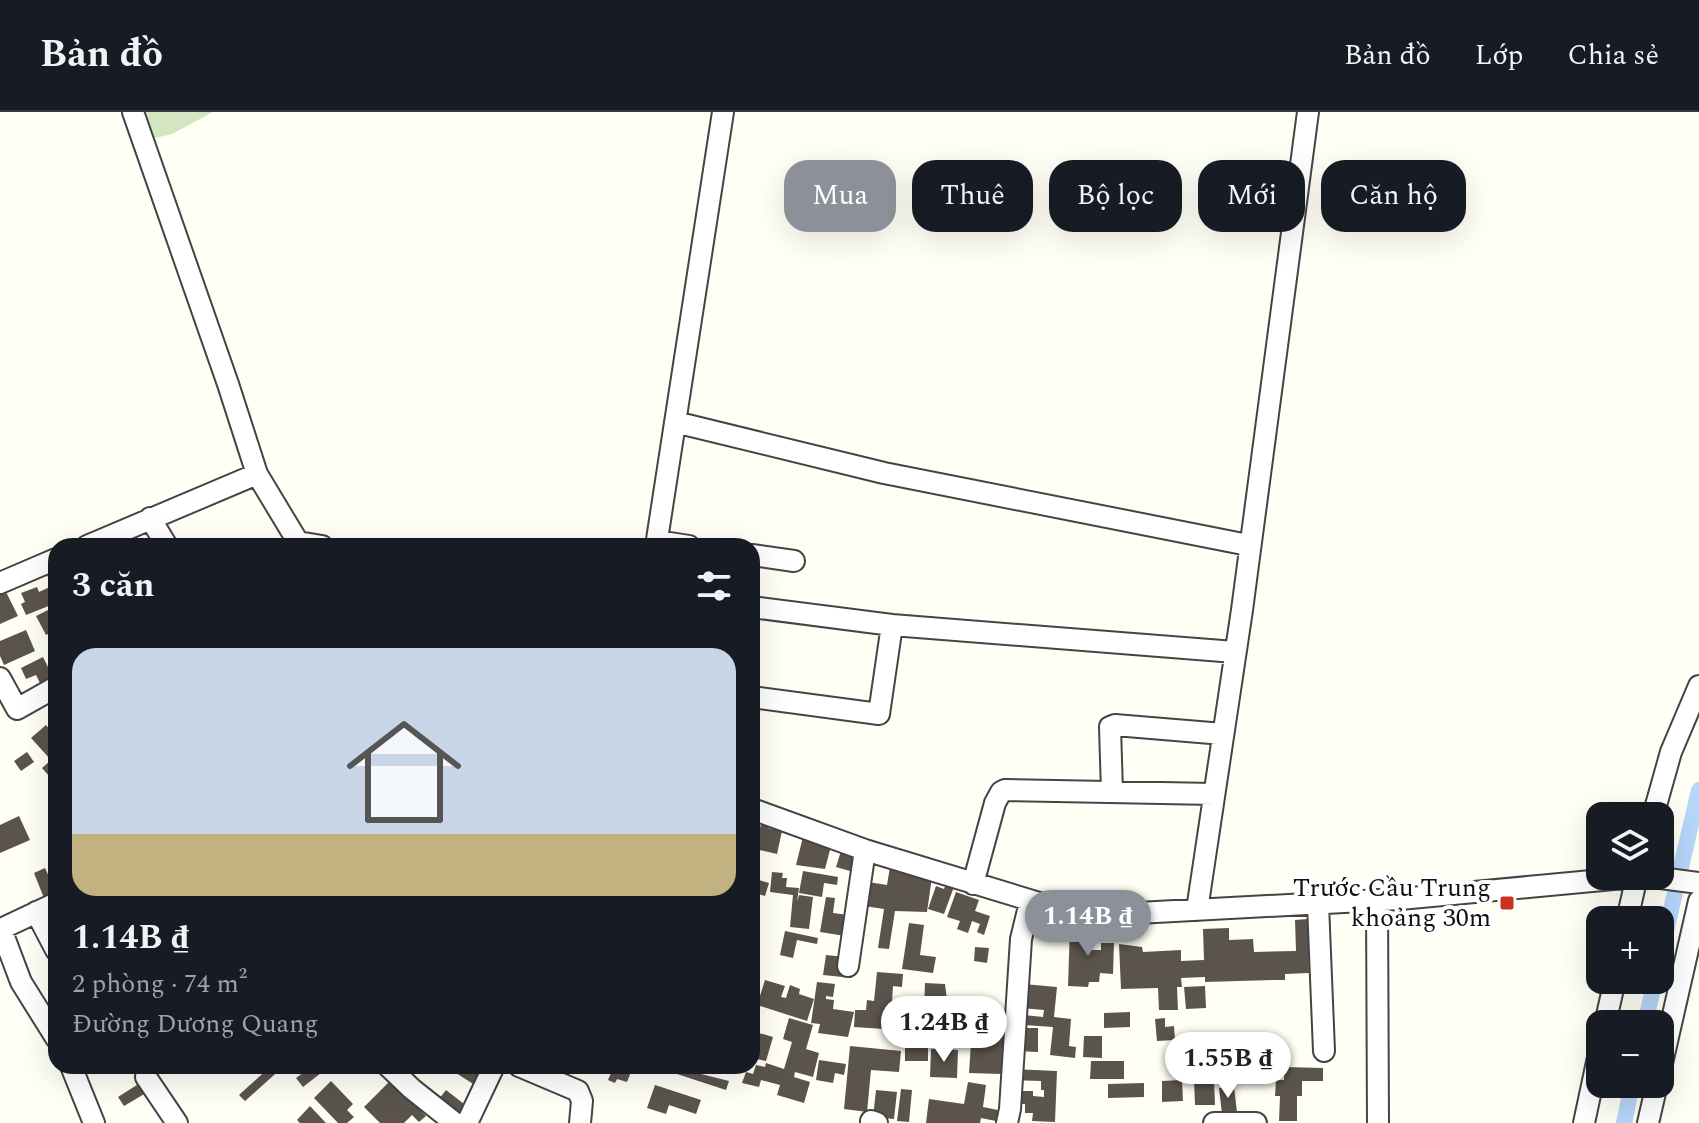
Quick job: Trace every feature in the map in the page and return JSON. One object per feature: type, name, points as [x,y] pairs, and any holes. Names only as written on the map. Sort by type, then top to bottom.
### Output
[{"type":"street","points":[[133,112],[257,474],[291,538]]},
{"type":"street","points":[[657,538],[723,112]]},
{"type":"street","points":[[1197,910],[1308,112]]},
{"type":"street","points":[[675,422],[884,473],[1248,545]]},
{"type":"street","points":[[105,538],[257,474]]},
{"type":"street","points":[[150,518],[162,538]]},
{"type":"street","points":[[760,556],[794,561]]},
{"type":"street","points":[[0,583],[48,562]]},
{"type":"street","points":[[760,608],[892,625],[1235,652]]},
{"type":"street","points":[[760,698],[879,714],[892,625]]},
{"type":"street","points":[[0,678],[17,709],[48,692]]},
{"type":"street","points":[[1657,802],[1671,752],[1699,686]]},
{"type":"street","points":[[1112,792],[1110,727],[1223,734]]},
{"type":"street","points":[[973,884],[991,816],[1001,792],[1214,794]]},
{"type":"street","points":[[760,812],[865,850],[1082,916],[1377,900],[1586,881]]},
{"type":"street","points":[[848,966],[865,850]]},
{"type":"street","points":[[1674,883],[1698,889],[1696,924],[1674,1014]]},
{"type":"street","points":[[1377,900],[1378,1123]]},
{"type":"street","points":[[1007,1123],[1021,939],[1030,902]]},
{"type":"street","points":[[1318,904],[1324,1051]]},
{"type":"street","points":[[48,907],[1,929],[21,982],[48,1025]]},
{"type":"street","points":[[36,912],[48,935]]},
{"type":"street","points":[[74,1074],[94,1123]]},
{"type":"street","points":[[396,1074],[455,1123]]},
{"type":"street","points":[[467,1123],[490,1074]]},
{"type":"street","points":[[538,1074],[578,1091],[582,1101],[580,1123]]},
{"type":"street","points":[[146,1077],[177,1123]]},
{"type":"street","points":[[1584,1123],[1589,1098]]},
{"type":"street","points":[[1648,1123],[1654,1098]]},
{"type":"street","points":[[1214,1123],[1256,1123]]},
{"type":"green space","points":[[138,112],[213,112],[172,134],[147,140]]},
{"type":"building","points":[[37,587],[39,592],[48,588],[48,606],[26,615],[21,604],[25,602],[21,593]]},
{"type":"building","points":[[6,592],[18,616],[0,624],[0,594]]},
{"type":"building","points":[[48,610],[48,634],[46,635],[36,616]]},
{"type":"building","points":[[26,630],[35,651],[4,665],[0,656],[0,641]]},
{"type":"building","points":[[43,657],[48,667],[48,684],[42,687],[36,675],[26,679],[21,668]]},
{"type":"building","points":[[46,725],[48,757],[31,738]]},
{"type":"building","points":[[27,752],[34,762],[21,771],[14,761]]},
{"type":"building","points":[[19,816],[30,840],[0,853],[0,825]]},
{"type":"building","points":[[762,820],[770,821],[768,828],[782,831],[777,854],[760,850]]},
{"type":"building","points":[[804,833],[832,842],[825,869],[796,865]]},
{"type":"building","points":[[841,851],[854,855],[850,871],[836,867]]},
{"type":"building","points":[[890,867],[932,877],[927,912],[895,911],[889,949],[878,948],[884,909],[864,906],[868,882],[887,885]]},
{"type":"building","points":[[45,868],[48,874],[48,902],[46,903],[34,873]]},
{"type":"building","points":[[803,871],[838,877],[837,885],[824,883],[822,897],[799,893]]},
{"type":"building","points":[[772,872],[783,873],[782,878],[787,878],[786,887],[799,888],[797,902],[799,895],[813,897],[809,929],[790,927],[793,895],[770,892]]},
{"type":"building","points":[[760,880],[769,883],[765,896],[760,894]]},
{"type":"building","points":[[947,881],[955,884],[944,914],[928,909],[936,886],[944,889]]},
{"type":"building","points":[[956,892],[979,900],[975,911],[990,916],[984,935],[977,932],[980,924],[972,921],[968,933],[957,929],[960,921],[947,917]]},
{"type":"building","points":[[826,897],[835,898],[833,913],[848,915],[845,936],[820,932]]},
{"type":"building","points":[[1308,919],[1309,973],[1285,974],[1285,980],[1205,982],[1205,977],[1181,978],[1182,987],[1177,987],[1178,1010],[1159,1010],[1158,988],[1121,989],[1119,944],[1142,947],[1143,952],[1181,950],[1181,961],[1204,960],[1203,929],[1229,928],[1229,940],[1253,939],[1254,952],[1296,951],[1295,920]]},
{"type":"building","points":[[909,923],[924,925],[920,955],[936,957],[933,973],[902,969]]},
{"type":"building","points":[[1070,926],[1091,927],[1090,950],[1101,950],[1101,943],[1114,943],[1113,974],[1100,973],[1099,982],[1089,982],[1088,987],[1068,986]]},
{"type":"building","points":[[785,931],[818,938],[817,944],[797,940],[793,958],[780,955]]},
{"type":"building","points":[[975,947],[989,948],[987,963],[974,961]]},
{"type":"building","points":[[826,955],[845,957],[853,968],[852,978],[823,975]]},
{"type":"building","points":[[877,972],[903,974],[902,987],[893,986],[892,1002],[901,1003],[899,1030],[854,1027],[855,1010],[866,1010],[867,1000],[874,1001]]},
{"type":"building","points":[[765,980],[785,986],[781,997],[786,998],[790,985],[800,989],[799,994],[814,999],[807,1021],[760,1006]]},
{"type":"building","points":[[817,982],[835,984],[833,997],[826,996],[826,999],[834,1000],[833,1009],[854,1012],[848,1037],[818,1033],[820,1024],[811,1023]]},
{"type":"building","points":[[925,983],[945,984],[947,1000],[952,1000],[951,1024],[911,1023],[912,1008],[924,1009]]},
{"type":"building","points":[[1024,984],[1057,987],[1054,1017],[1071,1019],[1069,1046],[1076,1047],[1075,1058],[1050,1055],[1053,1027],[1024,1025],[1024,1015],[1043,1017],[1044,1010],[1021,1008]]},
{"type":"building","points":[[1205,986],[1206,1008],[1186,1009],[1184,987]]},
{"type":"building","points":[[981,1012],[1011,1014],[1010,1031],[1004,1030],[1001,1074],[969,1073],[972,1028],[980,1029]]},
{"type":"building","points":[[1130,1012],[1130,1027],[1104,1028],[1104,1013]]},
{"type":"building","points":[[789,1018],[813,1025],[806,1049],[819,1053],[813,1077],[795,1072],[794,1077],[810,1082],[804,1103],[777,1095],[780,1085],[761,1080],[759,1087],[742,1083],[745,1074],[760,1074],[760,1066],[765,1067],[766,1063],[784,1069],[792,1042],[783,1039]]},
{"type":"building","points":[[1165,1018],[1165,1027],[1174,1026],[1175,1040],[1157,1041],[1155,1019]]},
{"type":"building","points":[[1013,1028],[1038,1028],[1038,1052],[1013,1051]]},
{"type":"building","points":[[760,1033],[773,1037],[766,1061],[760,1060]]},
{"type":"building","points":[[1084,1036],[1102,1036],[1102,1058],[1083,1057]]},
{"type":"building","points":[[1200,1040],[1200,1050],[1210,1049],[1211,1059],[1186,1060],[1185,1041]]},
{"type":"building","points":[[850,1046],[901,1051],[899,1072],[871,1070],[867,1112],[844,1109]]},
{"type":"building","points":[[905,1048],[928,1048],[928,1061],[905,1061]]},
{"type":"building","points":[[931,1049],[958,1050],[957,1078],[930,1077]]},
{"type":"building","points":[[819,1060],[846,1064],[844,1075],[835,1073],[833,1083],[816,1080]]},
{"type":"building","points":[[1221,1060],[1222,1068],[1230,1067],[1231,1078],[1214,1079],[1215,1105],[1195,1105],[1194,1080],[1205,1079],[1204,1061]]},
{"type":"building","points":[[1091,1061],[1124,1061],[1124,1079],[1090,1079]]},
{"type":"building","points":[[1284,1067],[1323,1068],[1323,1081],[1302,1081],[1302,1096],[1297,1096],[1297,1121],[1279,1121],[1280,1096],[1275,1096],[1276,1080],[1284,1080]]},
{"type":"building","points":[[1012,1069],[1057,1071],[1055,1122],[1032,1121],[1033,1113],[1025,1113],[1025,1104],[1012,1104],[1013,1091],[1033,1091],[1033,1096],[1044,1097],[1044,1090],[1041,1090],[1041,1081],[1012,1080]]},
{"type":"building","points":[[262,1074],[275,1074],[245,1101],[239,1095]]},
{"type":"building","points":[[301,1074],[320,1074],[303,1087],[296,1078]]},
{"type":"building","points":[[458,1074],[482,1074],[478,1087]]},
{"type":"building","points":[[611,1074],[630,1074],[627,1082],[608,1080]]},
{"type":"building","points":[[677,1074],[701,1074],[729,1081],[726,1090]]},
{"type":"building","points":[[391,1080],[426,1116],[419,1122],[412,1115],[404,1123],[380,1123],[364,1107]]},
{"type":"building","points":[[1182,1080],[1183,1101],[1162,1102],[1162,1081]]},
{"type":"building","points":[[331,1081],[353,1104],[347,1110],[354,1117],[347,1123],[338,1123],[314,1098]]},
{"type":"building","points":[[968,1082],[986,1085],[983,1107],[998,1110],[996,1121],[981,1118],[980,1123],[926,1123],[929,1099],[964,1104]]},
{"type":"building","points":[[140,1083],[146,1093],[124,1106],[118,1097]]},
{"type":"building","points":[[1144,1083],[1144,1097],[1108,1098],[1108,1084]]},
{"type":"building","points":[[655,1085],[701,1100],[696,1114],[669,1105],[666,1114],[647,1108]]},
{"type":"building","points":[[1234,1087],[1237,1112],[1222,1114],[1219,1088]]},
{"type":"building","points":[[901,1089],[912,1090],[909,1122],[897,1121]]},
{"type":"building","points":[[446,1090],[468,1107],[457,1121],[435,1104]]},
{"type":"building","points":[[876,1090],[897,1092],[894,1119],[873,1117]]},
{"type":"building","points":[[310,1106],[326,1123],[300,1123],[297,1120]]},
{"type":"waterway","points":[[1672,906],[1699,790]]},
{"type":"waterway","points":[[1648,1010],[1652,994]]},
{"type":"waterway","points":[[1624,1123],[1629,1098]]},
{"type":"place","name":"Trước Cầu Trung khoảng 30m","points":[[1507,903]]}]
